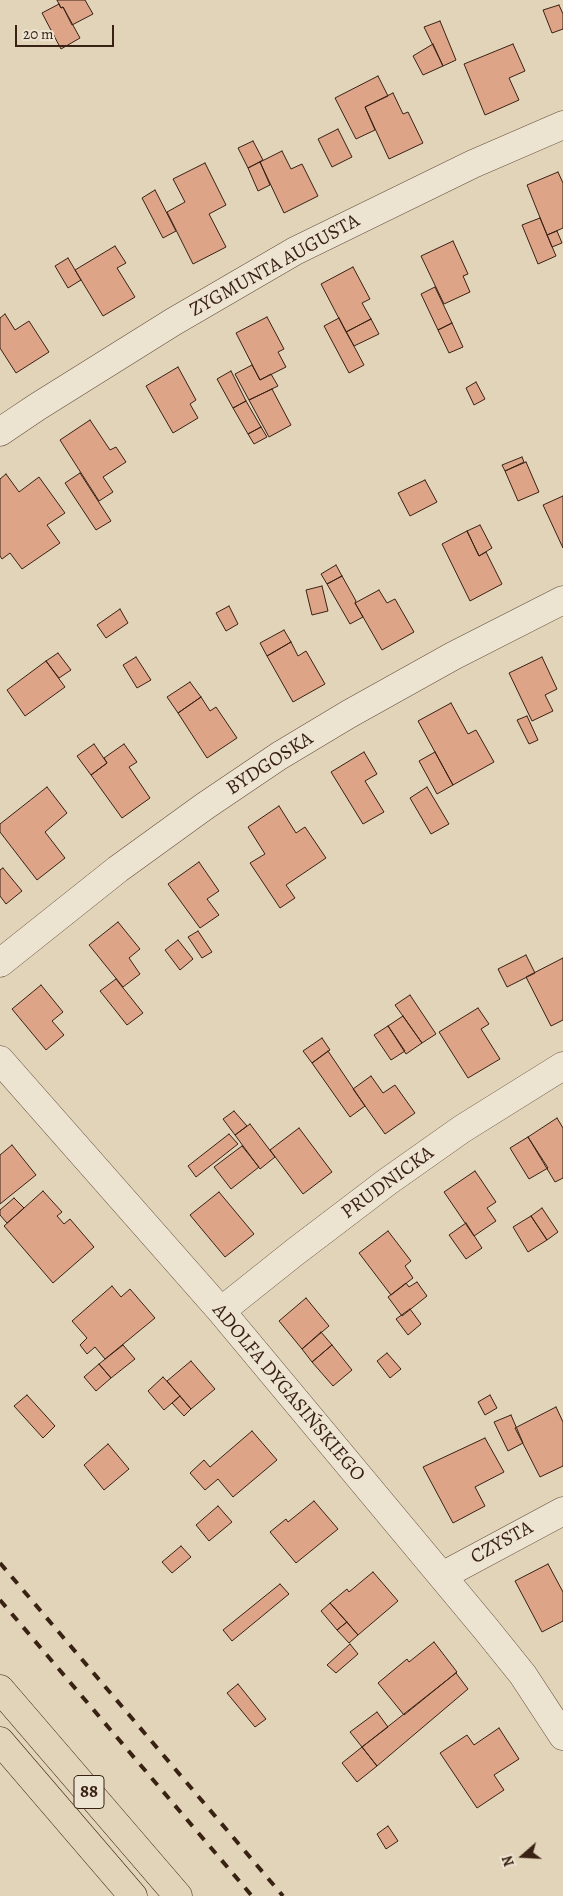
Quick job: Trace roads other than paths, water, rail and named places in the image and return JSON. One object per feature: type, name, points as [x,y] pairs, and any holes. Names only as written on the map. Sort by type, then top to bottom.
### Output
[{"type":"main road","name":"88","points":[[0,1690],[178,1896]]},
{"type":"main road","name":"88","points":[[0,1741],[133,1896]]},
{"type":"street","name":"ZYGMUNTA AUGUSTA","points":[[0,432],[173,322],[295,251],[473,164],[563,124]]},
{"type":"street","name":"BYDGOSKA","points":[[0,963],[118,869],[205,806],[279,756],[375,699],[563,600]]},
{"type":"street","name":"ADOLFA DYGASIŃSKIEGO","points":[[0,1060],[221,1311],[442,1576],[523,1675],[563,1736]]},
{"type":"street","name":"PRUDNICKA","points":[[221,1311],[387,1182],[462,1129],[563,1066]]},
{"type":"street","name":"CZYSTA","points":[[442,1576],[563,1511]]},
{"type":"railway","points":[[0,1563],[283,1896]]},
{"type":"railway","points":[[0,1600],[252,1896]]}]
